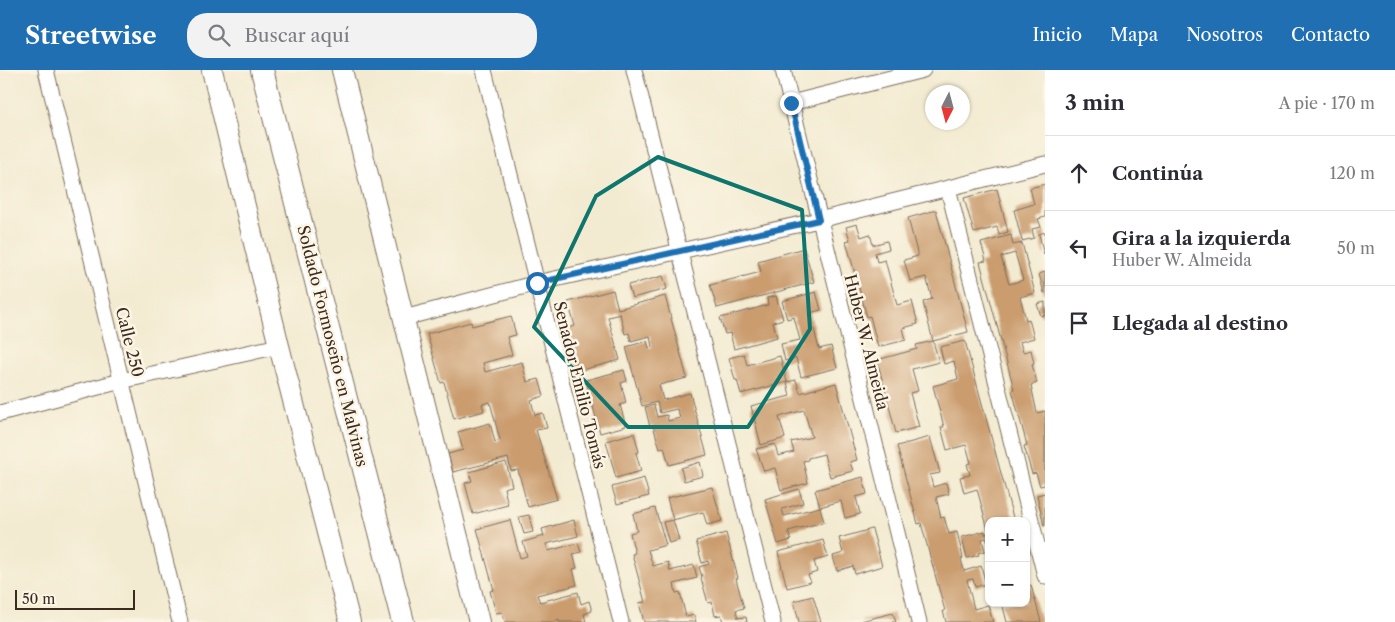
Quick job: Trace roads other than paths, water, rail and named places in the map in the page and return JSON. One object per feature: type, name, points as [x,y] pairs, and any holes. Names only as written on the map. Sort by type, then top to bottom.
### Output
[{"type":"main road","points":[[212,70],[279,346],[350,622]]},
{"type":"main road","name":"Soldado Formoseño en Malvinas","points":[[262,70],[403,622]]},
{"type":"main road","points":[[342,70],[479,622]]},
{"type":"street","name":"Calle 250","points":[[46,70],[180,622]]},
{"type":"street","name":"Senador Emilio Tomás","points":[[484,70],[621,622]]},
{"type":"street","points":[[634,70],[773,622]]},
{"type":"street","name":"Huber W. Almeida","points":[[783,70],[918,622]]},
{"type":"street","points":[[791,103],[923,70]]},
{"type":"street","points":[[404,318],[537,283],[819,220],[1045,164]]},
{"type":"street","points":[[948,188],[1045,576]]},
{"type":"street","points":[[0,413],[121,381],[279,346]]}]
